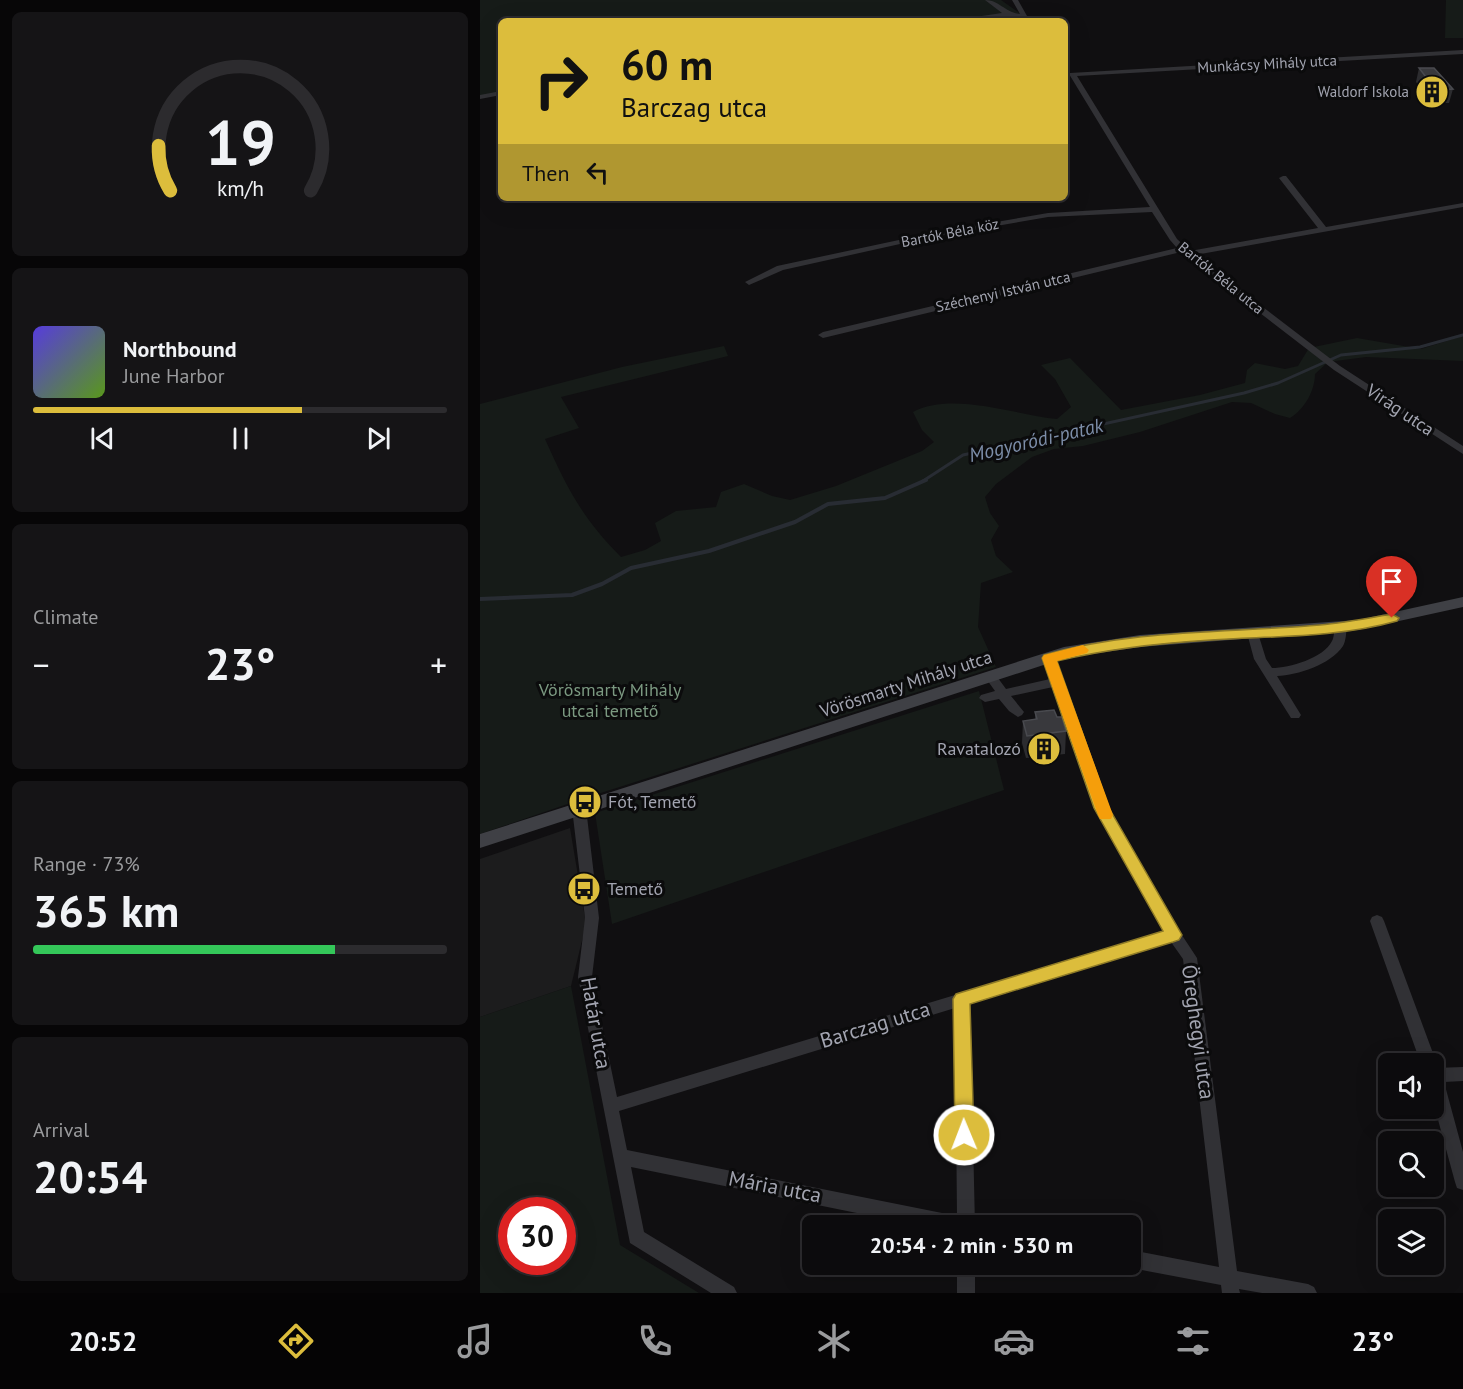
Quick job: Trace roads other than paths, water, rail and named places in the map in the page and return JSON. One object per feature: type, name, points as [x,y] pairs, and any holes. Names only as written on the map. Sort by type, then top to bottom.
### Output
[{"type":"main road","name":"Vörösmarty Mihály utca","points":[[480,841],[1049,658],[1107,645],[1208,635],[1341,627],[1410,615],[1463,602]]},
{"type":"street","points":[[988,0],[1006,14]]},
{"type":"street","points":[[1015,0],[1024,16]]},
{"type":"street","points":[[975,18],[1006,14],[1024,16]]},
{"type":"street","points":[[1011,18],[1024,16]]},
{"type":"street","name":"Munkácsy Mihály utca","points":[[1072,74],[1463,52]]},
{"type":"street","name":"Bartók Béla utca","points":[[1072,74],[1174,240],[1186,252],[1331,363]]},
{"type":"street","points":[[480,97],[498,94]]},
{"type":"street","points":[[1283,178],[1324,231]]},
{"type":"street","name":"Széchenyi István utca","points":[[823,335],[1186,252],[1324,231],[1463,205]]},
{"type":"street","name":"Bartók Béla köz","points":[[749,282],[780,268],[1001,223],[1061,213],[1155,209]]},
{"type":"street","name":"Virág utca","points":[[1331,363],[1463,452]]},
{"type":"street","points":[[1268,672],[1301,670],[1320,660],[1338,644],[1341,627]]},
{"type":"street","points":[[1253,633],[1260,659],[1295,715]]},
{"type":"street","name":"Öreghegyi utca","points":[[1049,658],[1102,808],[1173,935],[1190,958],[1230,1286]]},
{"type":"street","points":[[991,677],[1004,701],[1018,712]]},
{"type":"street","points":[[985,698],[1058,681]]},
{"type":"street","name":"Határ utca","points":[[579,808],[592,918],[585,977],[622,1156],[636,1237],[728,1293]]},
{"type":"street","points":[[1377,921],[1425,1053]]},
{"type":"street","name":"Barczag utca","points":[[612,1106],[1173,935]]},
{"type":"street","points":[[962,999],[965,1215]]},
{"type":"street","points":[[1444,1075],[1463,1074]]},
{"type":"street","points":[[1444,1113],[1463,1182]]},
{"type":"street","name":"Mária utca","points":[[622,1156],[911,1215]]},
{"type":"street","points":[[1141,1262],[1230,1286],[1308,1293]]},
{"type":"street","points":[[966,1275],[966,1293]]},
{"type":"waterway","name":"Mogyoródi-patak","points":[[923,481],[963,455],[1244,393],[1278,383],[1341,355],[1420,347],[1463,335]]},
{"type":"waterway","name":"Mogyoródi-patak","points":[[480,599],[572,595],[602,584],[631,568],[709,551],[795,522],[828,504],[885,498],[926,480]]},
{"type":"place","name":"Waldorf Iskola","points":[[1432,92]]},
{"type":"place","name":"Ravatalozó","points":[[1044,749]]},
{"type":"place","name":"Fót, Temető","points":[[585,802]]},
{"type":"place","name":"Temető","points":[[584,889]]},
{"type":"park label","name":"Vörösmarty Mihály utcai temető","points":[[610,700]]}]
